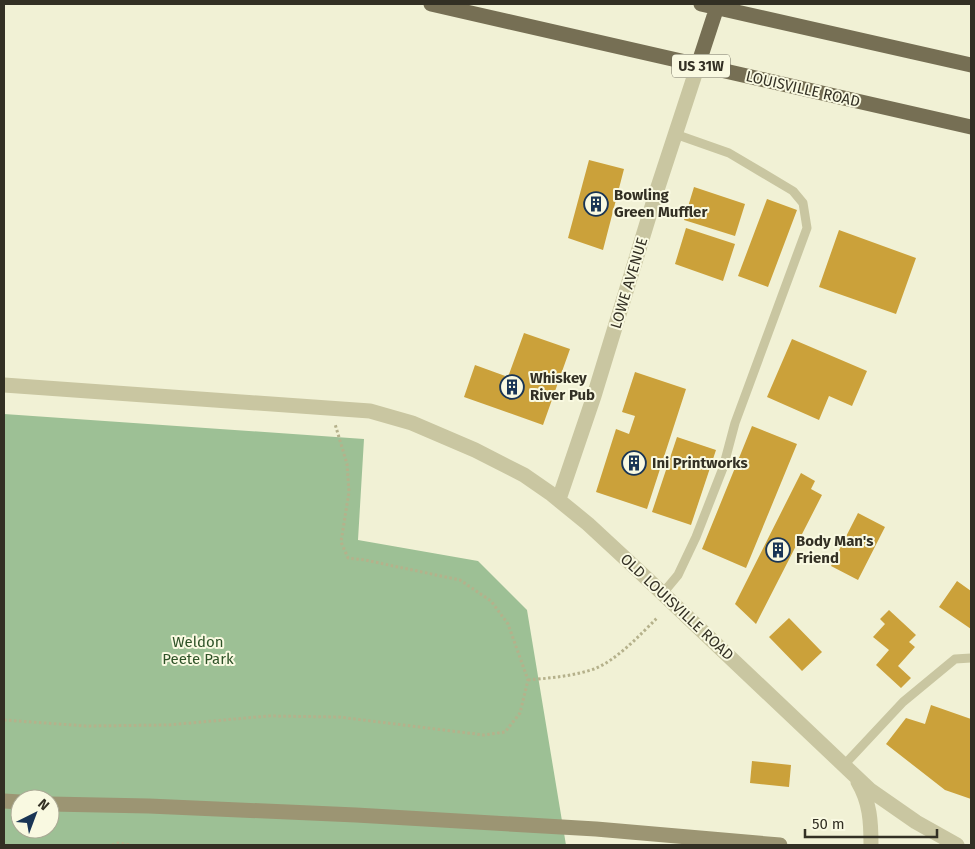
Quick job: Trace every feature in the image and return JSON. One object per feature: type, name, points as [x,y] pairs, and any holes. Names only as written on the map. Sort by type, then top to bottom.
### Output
[{"type":"main road","name":"LOUISVILLE ROAD","points":[[431,4],[971,127]]},
{"type":"main road","points":[[701,4],[971,65]]},
{"type":"main road","points":[[698,65],[717,7]]},
{"type":"street","name":"LOWE AVENUE","points":[[559,499],[698,65]]},
{"type":"street","name":"OLD LOUISVILLE ROAD","points":[[4,385],[370,411],[412,424],[475,450],[524,475],[559,499],[663,593],[878,796],[932,832],[957,845]]},
{"type":"street","points":[[848,769],[861,786],[869,806],[871,845]]},
{"type":"street","points":[[60,804],[414,818],[606,830],[780,845]]},
{"type":"lane","points":[[663,593],[678,575],[696,537],[723,468],[735,423],[807,228],[803,204],[793,191],[729,153],[675,134]]},
{"type":"lane","points":[[848,769],[902,702],[955,659],[971,658]]},
{"type":"path","points":[[4,720],[86,726],[150,725],[268,716],[339,717],[484,735],[505,732],[520,714],[528,680],[508,624],[491,601],[460,580],[348,558],[341,542],[349,492],[347,464],[335,423]]},
{"type":"path","points":[[528,680],[563,677],[596,668],[629,647],[658,617]]},
{"type":"path","points":[[112,845],[118,843],[131,845]]},
{"type":"green space","name":"Weldon Peete Park","points":[[4,414],[364,439],[358,540],[478,561],[527,610],[566,845],[4,845]]},
{"type":"building","name":"Bowling Green Muffler","points":[[589,160],[624,169],[603,250],[568,238]]},
{"type":"building","points":[[694,187],[745,204],[735,236],[684,220]]},
{"type":"building","points":[[767,199],[797,210],[768,287],[738,276]]},
{"type":"building","points":[[686,228],[735,244],[723,281],[675,264]]},
{"type":"building","points":[[839,230],[916,258],[896,314],[819,287]]},
{"type":"building","name":"Whiskey River Pub","points":[[524,333],[570,349],[543,425],[464,397],[475,365],[508,377]]},
{"type":"building","points":[[792,339],[867,371],[852,406],[829,396],[819,420],[767,397]]},
{"type":"building","name":"Ini Printworks","points":[[635,372],[686,389],[647,509],[596,492],[616,429],[629,434],[635,416],[622,412]]},
{"type":"building","points":[[752,426],[797,444],[746,568],[702,549]]},
{"type":"building","points":[[677,437],[716,450],[691,525],[652,512]]},
{"type":"building","name":"Body Man's Friend","points":[[801,473],[815,481],[811,489],[822,495],[756,624],[735,604]]},
{"type":"building","points":[[858,513],[885,527],[858,580],[831,566]]},
{"type":"building","points":[[957,581],[971,591],[971,629],[939,607]]},
{"type":"building","points":[[889,610],[916,635],[909,642],[915,647],[898,666],[911,678],[901,688],[876,665],[889,650],[873,637],[885,624],[880,619]]},
{"type":"building","points":[[789,618],[822,652],[802,671],[769,637]]},
{"type":"building","points":[[931,705],[971,719],[971,799],[945,790],[886,744],[906,718],[925,724]]},
{"type":"building","points":[[752,761],[791,765],[789,787],[750,783]]},
{"type":"place","name":"Bowling Green Muffler","points":[[596,204]]},
{"type":"place","name":"Whiskey River Pub","points":[[512,387]]},
{"type":"place","name":"Ini Printworks","points":[[634,463]]},
{"type":"place","name":"Body Man's Friend","points":[[778,550]]}]
